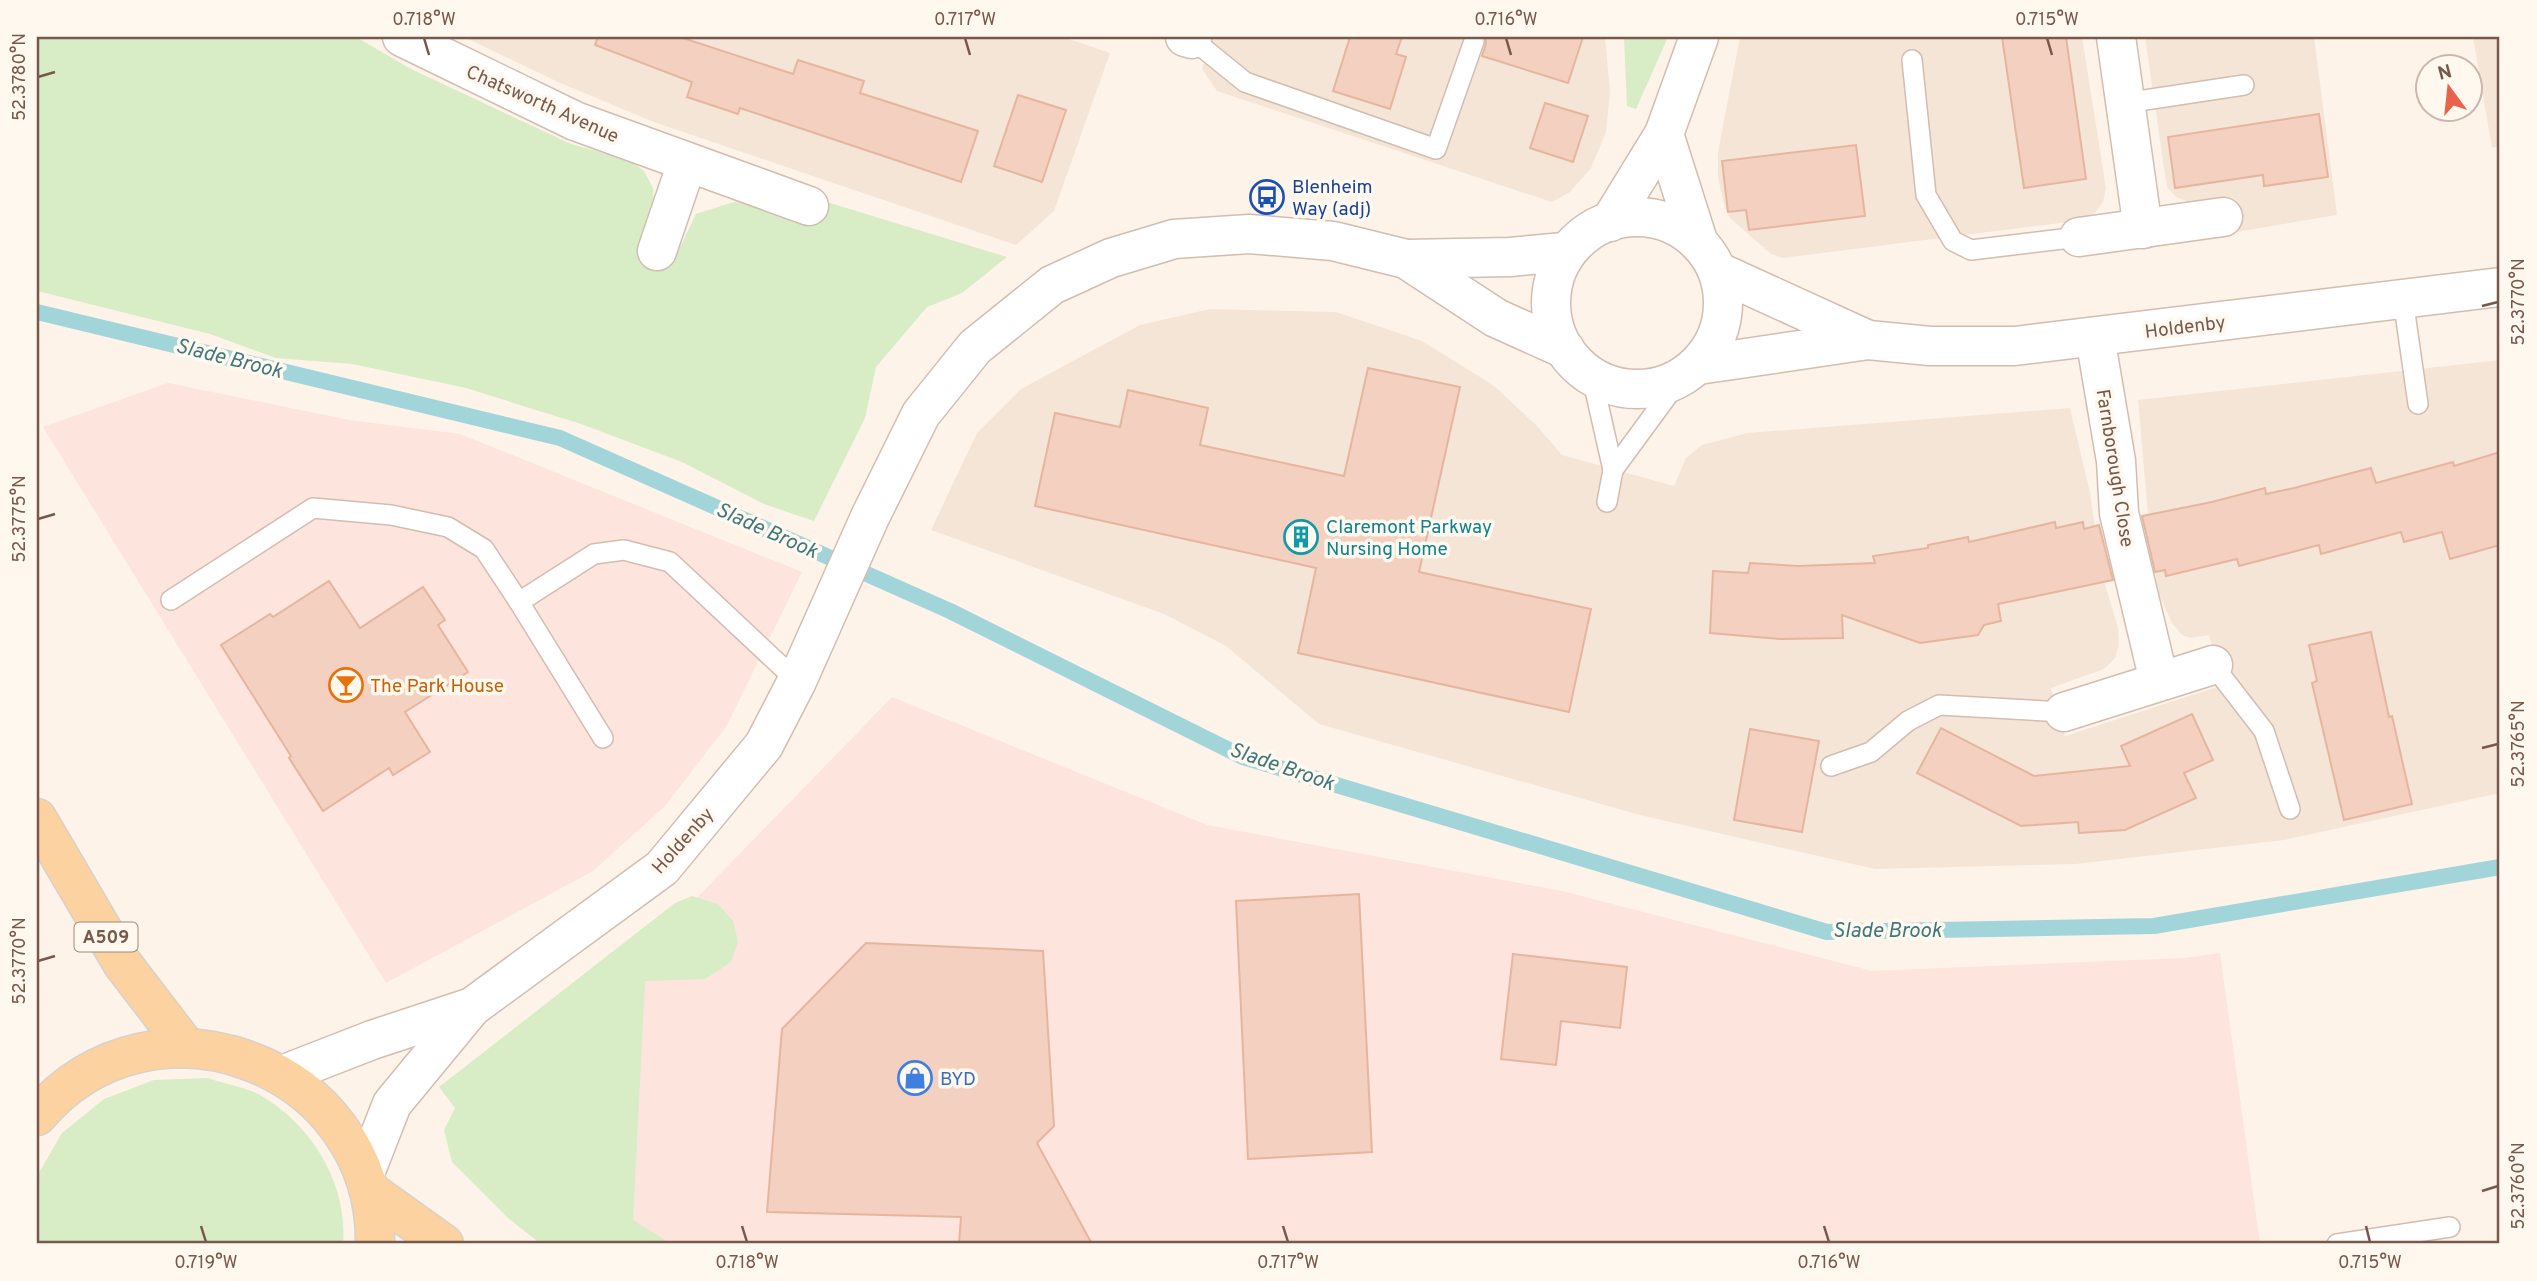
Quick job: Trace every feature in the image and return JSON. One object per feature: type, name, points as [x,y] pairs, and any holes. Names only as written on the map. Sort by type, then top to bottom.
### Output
[{"type":"main road","name":"A509","points":[[37,818],[122,963],[187,1048]]},
{"type":"main road","points":[[37,1116],[63,1091],[121,1058],[153,1050],[187,1048],[252,1060],[282,1075],[309,1094],[331,1117],[350,1144],[367,1182],[376,1225],[375,1244]]},
{"type":"main road","points":[[367,1182],[443,1244]]},
{"type":"street","name":"Chatsworth Avenue","points":[[402,37],[575,121],[809,206]]},
{"type":"street","points":[[1610,222],[1664,134],[1699,37]]},
{"type":"street","points":[[2116,37],[2143,229]]},
{"type":"street","points":[[1664,134],[1709,257]]},
{"type":"street","points":[[657,251],[687,163]]},
{"type":"street","points":[[2079,237],[2223,217]]},
{"type":"street","points":[[1621,219],[1652,219],[1686,230],[1709,257],[1722,278],[1722,314],[1712,347],[1690,371],[1661,387],[1631,389],[1592,377],[1565,349],[1551,320],[1553,284],[1564,252],[1590,229],[1621,219]]},
{"type":"street","name":"Holdenby","points":[[367,1182],[393,1104],[472,1007],[662,868],[764,745],[797,681],[870,517],[921,414],[975,347],[1052,285],[1111,258],[1174,239],[1248,233],[1333,241],[1406,259]]},
{"type":"street","points":[[1406,259],[1510,257],[1564,252]]},
{"type":"street","name":"Holdenby","points":[[1709,257],[1868,340]]},
{"type":"street","points":[[1406,259],[1496,318],[1565,349]]},
{"type":"street","name":"Holdenby","points":[[1690,371],[1868,340],[1930,346],[2015,346],[2500,287]]},
{"type":"street","name":"Farnborough Close","points":[[2095,337],[2116,461],[2119,513],[2159,681]]},
{"type":"street","points":[[2064,712],[2213,665]]},
{"type":"street","name":"Holdenby","points":[[282,1075],[372,1040],[472,1007]]},
{"type":"lane","points":[[1188,38],[1245,82],[1436,149],[1474,41]]},
{"type":"lane","points":[[1912,60],[1926,195],[1953,241],[1971,250],[2079,237]]},
{"type":"lane","points":[[2125,103],[2244,85]]},
{"type":"lane","points":[[2403,299],[2418,404]]},
{"type":"lane","points":[[1613,470],[1690,371]]},
{"type":"lane","points":[[1592,377],[1613,470],[1607,502]]},
{"type":"lane","points":[[171,600],[313,508],[391,515],[448,527],[485,549],[603,738]]},
{"type":"lane","points":[[519,602],[594,554],[624,550],[670,562],[797,681]]},
{"type":"lane","points":[[2213,665],[2264,731],[2290,809]]},
{"type":"lane","points":[[1831,766],[1871,752],[1908,721],[1939,705],[2064,712]]},
{"type":"lane","points":[[2337,1244],[2450,1227]]},
{"type":"shaded area","points":[[464,37],[1063,37],[1110,53],[1054,211],[1016,245],[654,122],[558,82]]},
{"type":"shaded area","points":[[1213,37],[1605,37],[1610,92],[1606,132],[1591,168],[1570,192],[1552,202],[1217,91],[1202,69]]},
{"type":"shaded area","points":[[1740,37],[2082,37],[2106,188],[2103,202],[2095,213],[2076,221],[1783,258],[1771,254],[1730,218],[1718,178],[1718,152]]},
{"type":"shaded area","points":[[2145,37],[2314,37],[2337,215],[2224,234],[2218,201],[2189,202],[2176,197],[2167,187]]},
{"type":"shaded area","points":[[2473,37],[2500,37],[2500,146],[2492,148],[2484,101],[2484,52],[2476,52]]},
{"type":"shaded area","points":[[1210,309],[1336,312],[1422,341],[1493,385],[1537,426],[1562,455],[1674,486],[1686,458],[1702,445],[1748,433],[2070,408],[2090,493],[2102,574],[2118,628],[2119,646],[2115,658],[2104,669],[2051,688],[2065,736],[2223,685],[2209,635],[2191,638],[2182,635],[2172,623],[2158,592],[2149,526],[2138,400],[2500,360],[2500,793],[2284,840],[2076,864],[1875,869],[1640,815],[1319,724],[1226,646],[1164,614],[931,530],[977,433],[1021,389],[1140,325]]},
{"type":"shaded area","points":[[168,383],[349,420],[460,434],[802,572],[726,727],[665,806],[593,871],[386,983],[43,427]]},
{"type":"shaded area","points":[[892,697],[1207,825],[1562,891],[1872,971],[2185,958],[2220,953],[2260,1244],[626,1244],[626,971]]},
{"type":"green space","points":[[37,37],[356,37],[411,69],[571,144],[629,160],[644,171],[653,188],[654,208],[639,248],[673,262],[696,214],[734,202],[766,206],[807,196],[1007,257],[962,293],[927,307],[876,367],[865,418],[814,521],[764,504],[682,462],[581,424],[466,388],[352,364],[276,358],[210,334],[37,291]]},
{"type":"green space","points":[[1624,37],[1668,37],[1636,109],[1627,106]]},
{"type":"green space","points":[[692,896],[718,904],[733,921],[738,942],[731,962],[705,979],[645,981],[633,1220],[672,1244],[541,1244],[508,1218],[452,1162],[444,1130],[455,1108],[439,1087],[675,903]]},
{"type":"green space","points":[[208,1078],[260,1095],[296,1122],[323,1158],[333,1178],[343,1222],[343,1244],[37,1244],[37,1176],[62,1133],[104,1099],[154,1080]]},
{"type":"building","points":[[598,37],[680,37],[793,74],[798,60],[864,81],[860,93],[978,131],[961,182],[740,108],[738,114],[687,97],[692,82],[595,45]]},
{"type":"building","points":[[1350,37],[1402,37],[1396,54],[1406,57],[1390,109],[1333,91]]},
{"type":"building","points":[[1485,37],[1583,37],[1568,83],[1482,56]]},
{"type":"building","points":[[2002,37],[2066,37],[2086,179],[2024,188]]},
{"type":"building","points":[[1018,95],[1066,110],[1042,182],[994,166]]},
{"type":"building","points":[[1545,103],[1588,116],[1573,162],[1530,148]]},
{"type":"building","points":[[2319,114],[2328,177],[2264,186],[2263,175],[2175,188],[2168,137]]},
{"type":"building","points":[[1856,145],[1865,216],[1749,230],[1746,210],[1728,212],[1722,161]]},
{"type":"building","name":"Claremont Parkway Nursing Home","points":[[1368,368],[1460,387],[1419,572],[1591,609],[1569,712],[1298,653],[1316,568],[1035,506],[1055,413],[1120,427],[1128,390],[1208,408],[1200,445],[1344,476]]},
{"type":"building","points":[[2500,452],[2500,545],[2450,559],[2442,532],[2404,542],[2401,532],[2321,554],[2319,545],[2239,566],[2237,559],[2166,576],[2165,570],[2155,572],[2142,516],[2265,488],[2266,494],[2371,468],[2376,483],[2453,462],[2454,466]]},
{"type":"building","points":[[2055,522],[2056,528],[2083,522],[2084,529],[2099,525],[2113,580],[1998,604],[2001,621],[1984,625],[1978,635],[1920,643],[1842,615],[1843,638],[1781,639],[1710,633],[1713,571],[1748,573],[1750,563],[1799,566],[1875,563],[1873,556],[1928,548],[1928,545],[1968,537],[1969,542]]},
{"type":"building","name":"The Park House","points":[[329,581],[360,628],[423,587],[445,620],[438,625],[468,672],[405,712],[430,752],[393,775],[389,768],[323,811],[221,645],[270,614],[273,617]]},
{"type":"building","points":[[2371,632],[2389,717],[2392,716],[2412,804],[2344,820],[2312,683],[2317,681],[2309,645]]},
{"type":"building","points":[[2192,714],[2213,760],[2184,773],[2196,798],[2125,830],[2079,833],[2078,822],[2021,826],[1917,773],[1941,728],[2034,776],[2130,766],[2121,746]]},
{"type":"building","points":[[1750,729],[1819,741],[1802,832],[1734,820]]},
{"type":"building","points":[[1359,894],[1372,1152],[1248,1159],[1236,901]]},
{"type":"building","name":"BYD","points":[[866,943],[1043,951],[1054,1126],[1037,1143],[1092,1244],[959,1244],[961,1217],[767,1212],[782,1029]]},
{"type":"building","points":[[1513,954],[1627,967],[1620,1028],[1561,1021],[1556,1065],[1501,1059]]},
{"type":"waterway","name":"Slade Brook","points":[[37,312],[560,438],[950,611],[1243,757],[1827,932],[2154,926],[2500,867]]},
{"type":"place","name":"Blenheim Way (adj)","points":[[1267,197]]},
{"type":"place","name":"Claremont Parkway Nursing Home","points":[[1301,537]]},
{"type":"place","name":"The Park House","points":[[346,685]]},
{"type":"place","name":"BYD","points":[[915,1078]]}]
